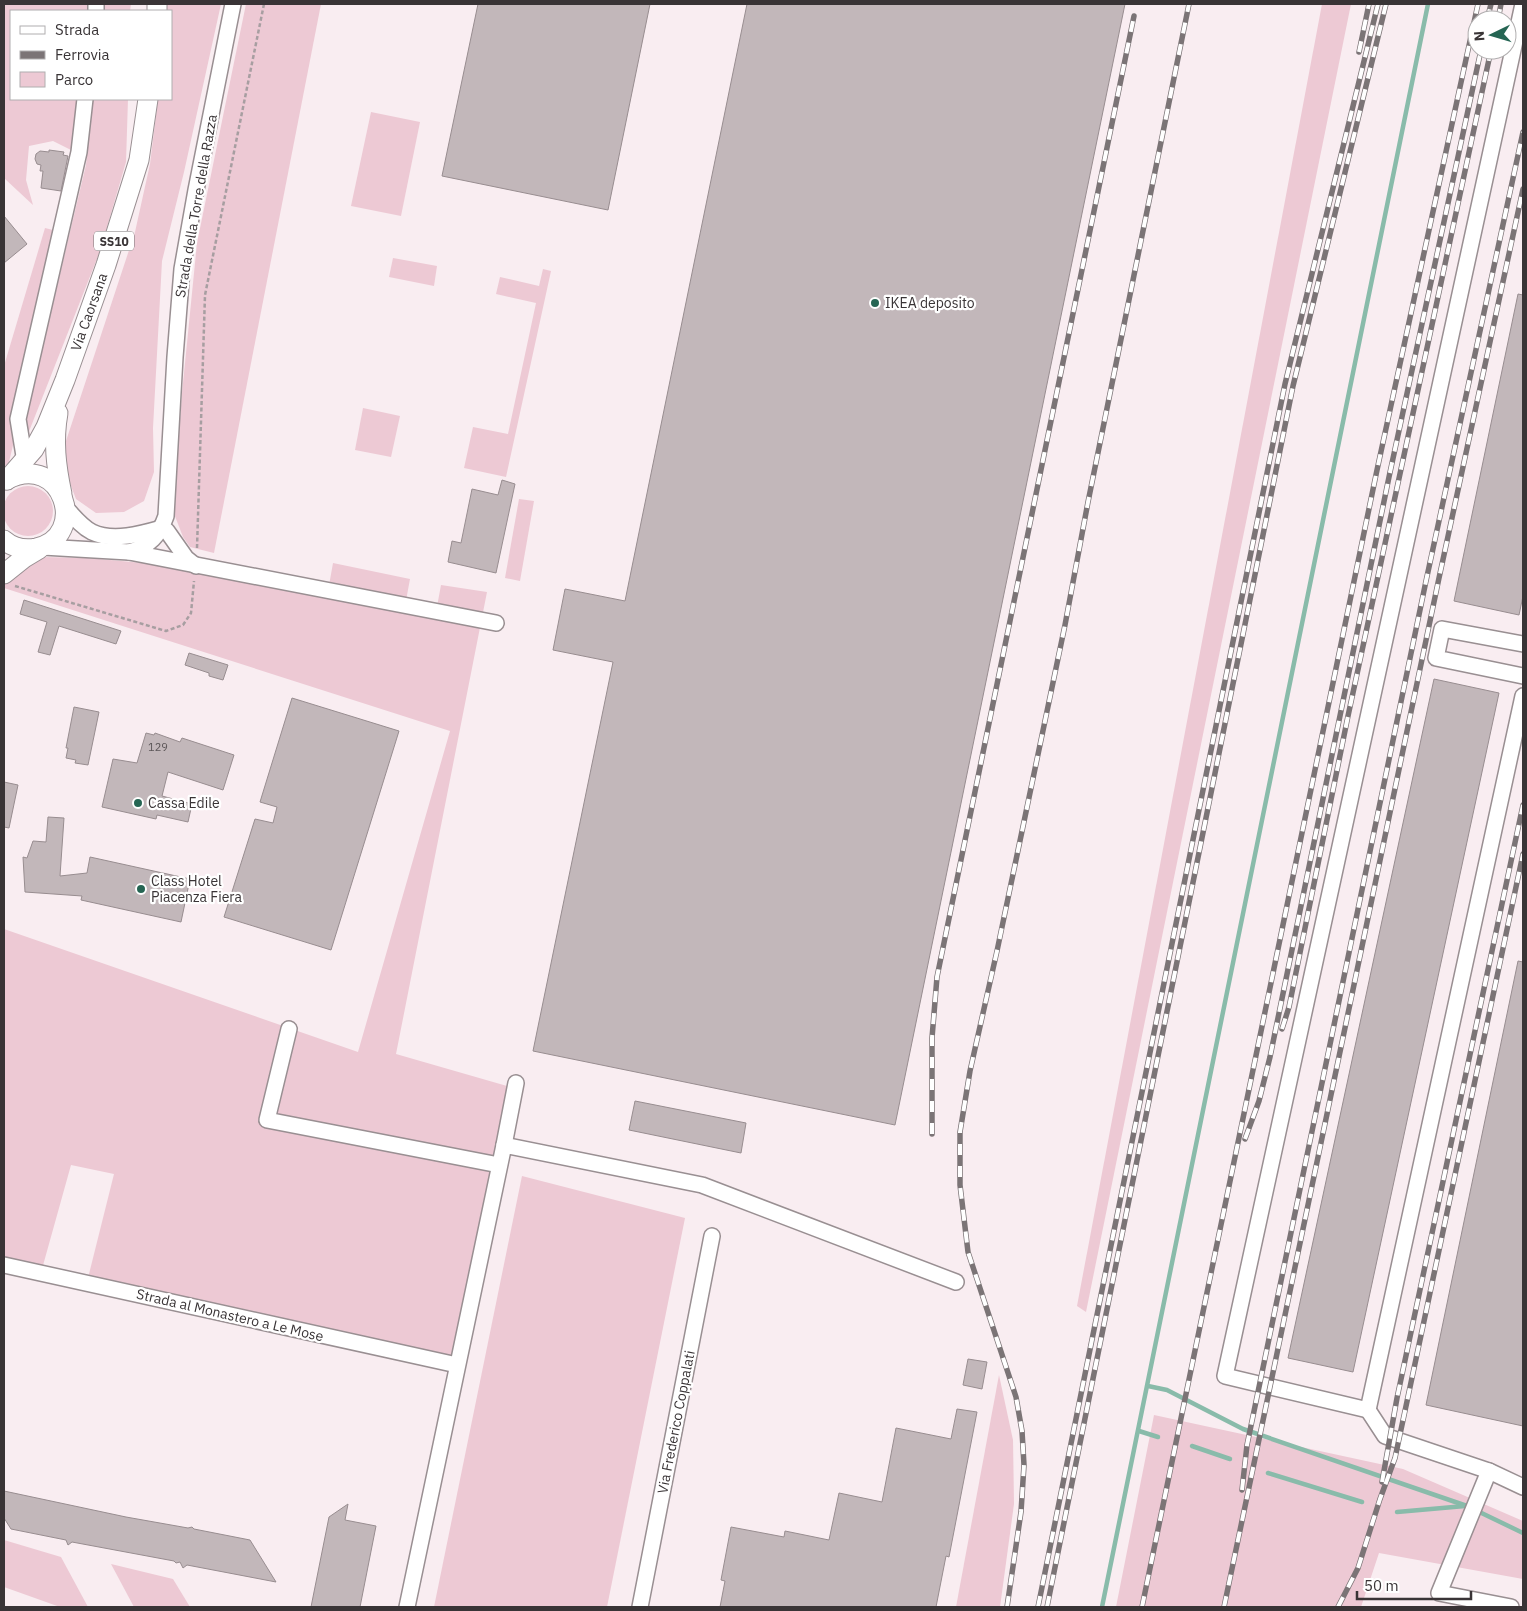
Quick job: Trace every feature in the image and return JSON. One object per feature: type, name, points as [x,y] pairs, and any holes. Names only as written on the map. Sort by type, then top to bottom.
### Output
[{"type":"main road","name":"Via Caorsana","points":[[65,380],[109,256],[139,160],[148,100]]},
{"type":"main road","name":"SS10","points":[[5,481],[25,462],[34,449],[46,427],[65,380]]},
{"type":"main road","name":"SS10","points":[[64,502],[55,446],[55,427],[65,380]]},
{"type":"main road","points":[[4,574],[24,558],[53,540],[65,520],[64,502],[55,485],[45,477],[19,474],[5,481]]},
{"type":"main road","points":[[4,540],[19,548],[30,549],[43,546]]},
{"type":"street","name":"Strada della Torre della Razza","points":[[162,528],[166,516],[169,483],[175,357],[182,269],[233,4]]},
{"type":"street","points":[[1523,4],[1225,1376],[1368,1410],[1385,1436],[1488,1471],[1523,1487]]},
{"type":"street","points":[[25,462],[18,419],[79,152],[86,100]]},
{"type":"street","points":[[64,502],[83,526],[92,532],[104,536],[133,535],[162,528],[167,531],[186,558],[196,566]]},
{"type":"street","points":[[129,552],[146,546],[162,528]]},
{"type":"street","points":[[43,546],[129,552],[496,624]]},
{"type":"street","points":[[1523,644],[1442,629],[1436,658],[1523,676]]},
{"type":"street","points":[[1368,1410],[1523,696]]},
{"type":"street","points":[[290,1028],[267,1120],[499,1165]]},
{"type":"street","points":[[407,1607],[516,1083]]},
{"type":"street","points":[[504,1145],[702,1184],[956,1282]]},
{"type":"street","name":"Via Frederico Coppalati","points":[[640,1607],[712,1236]]},
{"type":"street","name":"Strada al Monastero a Le Mose","points":[[4,1265],[457,1365]]},
{"type":"street","points":[[1488,1471],[1523,1479]]},
{"type":"street","points":[[1488,1471],[1438,1593],[1511,1607]]},
{"type":"green space","points":[[4,4],[89,4],[88,10],[10,10],[10,100],[79,100],[73,151],[53,141],[29,146],[26,180],[33,205],[4,178]]},
{"type":"green space","points":[[104,4],[131,4],[130,10],[103,10]]},
{"type":"green space","points":[[165,4],[221,4],[184,172],[162,261],[153,428],[154,472],[144,501],[124,512],[96,513],[76,499],[68,478],[65,444],[135,232],[150,164],[158,100],[172,100],[172,10],[166,10]]},
{"type":"green space","points":[[246,4],[321,4],[214,553],[190,547],[183,537],[173,511],[182,393],[197,243]]},
{"type":"green space","points":[[1322,4],[1351,4],[1086,1312],[1077,1306]]},
{"type":"green space","points":[[93,100],[128,100],[126,162],[100,251],[28,434],[22,433],[86,165]]},
{"type":"green space","points":[[371,112],[420,122],[401,216],[351,206]]},
{"type":"green space","points":[[45,228],[53,230],[14,441],[9,462],[4,467],[4,366]]},
{"type":"green space","points":[[393,258],[437,266],[434,286],[389,277]]},
{"type":"green space","points":[[543,269],[551,271],[506,477],[464,468],[473,427],[508,434],[536,303],[496,294],[500,277],[539,286]]},
{"type":"green space","points":[[363,408],[400,416],[391,457],[355,450]]},
{"type":"green space","points":[[28,486],[38,488],[46,493],[51,501],[53,511],[51,521],[46,529],[38,534],[28,536],[18,534],[10,529],[5,521],[3,511],[5,501],[10,493],[18,488]]},
{"type":"green space","points":[[519,499],[534,501],[520,581],[505,578]]},
{"type":"green space","points":[[42,557],[88,558],[220,570],[328,591],[333,563],[410,579],[405,606],[436,612],[441,585],[487,592],[396,1054],[507,1086],[502,1144],[459,1360],[88,1278],[114,1174],[71,1165],[42,1269],[4,1260],[4,929],[358,1052],[450,731],[4,588],[4,578]]},
{"type":"green space","points":[[522,1176],[685,1218],[607,1607],[434,1607]]},
{"type":"green space","points":[[999,1375],[1013,1440],[1014,1504],[1000,1607],[956,1607]]},
{"type":"green space","points":[[1154,1415],[1403,1469],[1523,1521],[1523,1579],[1379,1553],[1361,1607],[1116,1607]]},
{"type":"green space","points":[[4,1540],[61,1557],[88,1607],[60,1607],[4,1587]]},
{"type":"green space","points":[[111,1564],[173,1579],[190,1607],[134,1607]]},
{"type":"building","points":[[478,4],[650,4],[608,210],[442,176]]},
{"type":"building","name":"IKEA deposito","points":[[747,4],[1125,4],[895,1125],[533,1051],[613,662],[553,650],[565,589],[625,601]]},
{"type":"building","points":[[49,150],[64,152],[63,155],[68,156],[61,191],[41,188],[43,171],[40,171],[41,165],[37,164],[36,154],[40,151],[49,152]]},
{"type":"building","points":[[4,216],[27,244],[4,263]]},
{"type":"building","points":[[1518,294],[1523,295],[1523,596],[1519,615],[1454,601]]},
{"type":"building","points":[[502,480],[515,484],[496,573],[448,562],[452,541],[461,543],[472,489],[498,495]]},
{"type":"building","points":[[24,600],[121,631],[116,644],[59,626],[50,655],[38,652],[47,622],[20,614]]},
{"type":"building","points":[[189,653],[228,665],[223,680],[185,665]]},
{"type":"building","points":[[1434,679],[1499,693],[1353,1372],[1288,1358]]},
{"type":"building","points":[[292,698],[399,731],[331,950],[224,917],[255,819],[273,823],[277,807],[260,802]]},
{"type":"building","points":[[74,707],[99,712],[88,765],[75,763],[76,760],[66,758],[68,748],[66,748]]},
{"type":"building","points":[[146,733],[154,735],[155,733],[180,742],[182,738],[234,755],[223,790],[168,772],[162,796],[192,804],[188,822],[157,815],[156,819],[102,807],[113,759],[137,763]]},
{"type":"building","points":[[4,782],[18,785],[9,828],[4,827]]},
{"type":"building","points":[[48,817],[64,818],[60,876],[87,873],[90,857],[190,879],[181,922],[81,900],[82,896],[25,892],[23,857],[27,858],[33,841],[46,842]]},
{"type":"building","points":[[1518,961],[1523,962],[1523,1426],[1426,1405]]},
{"type":"building","points":[[635,1101],[746,1123],[741,1153],[629,1130]]},
{"type":"building","points":[[968,1359],[987,1362],[982,1389],[963,1385]]},
{"type":"building","points":[[957,1409],[977,1412],[949,1557],[946,1556],[936,1607],[720,1607],[725,1581],[721,1580],[731,1527],[784,1537],[785,1531],[829,1540],[839,1493],[882,1502],[896,1428],[951,1439]]},
{"type":"building","points":[[4,1491],[126,1517],[188,1528],[192,1527],[194,1529],[250,1540],[276,1582],[187,1565],[183,1568],[180,1562],[176,1563],[174,1561],[72,1542],[68,1545],[66,1540],[11,1529],[4,1518]]},
{"type":"building","points":[[348,1504],[345,1520],[376,1526],[360,1607],[311,1607],[329,1517]]},
{"type":"waterway","points":[[1102,1607],[1428,4]]},
{"type":"waterway","points":[[1148,1386],[1167,1390],[1243,1429],[1467,1506],[1523,1533]]},
{"type":"waterway","points":[[1139,1431],[1158,1437]]},
{"type":"waterway","points":[[1192,1446],[1230,1459]]},
{"type":"waterway","points":[[1268,1473],[1362,1502]]},
{"type":"waterway","points":[[1397,1512],[1465,1506]]},
{"type":"railway","points":[[1007,1607],[1021,1512],[1024,1465],[1022,1431],[1016,1397],[968,1252],[960,1185],[960,1132],[970,1071],[1065,625],[1088,502],[1189,4]]},
{"type":"railway","points":[[1359,52],[1369,4]]},
{"type":"railway","points":[[1038,1607],[1285,384],[1378,4]]},
{"type":"railway","points":[[1047,1607],[1293,386],[1386,4]]},
{"type":"railway","points":[[1142,1607],[1377,470],[1478,4]]},
{"type":"railway","points":[[1490,10],[1491,4]]},
{"type":"railway","points":[[1500,10],[1501,4]]},
{"type":"railway","points":[[932,1134],[932,1038],[937,977],[1134,16]]},
{"type":"railway","points":[[1245,1139],[1259,1101],[1270,1057],[1389,477],[1479,60]]},
{"type":"railway","points":[[1282,1029],[1289,1007],[1348,716],[1489,60]]},
{"type":"railway","points":[[1242,1490],[1247,1445],[1426,581],[1523,132]]},
{"type":"railway","points":[[1224,1607],[1439,578],[1523,189]]},
{"type":"railway","points":[[1382,1482],[1397,1398],[1523,805]]},
{"type":"railway","points":[[1338,1607],[1358,1568],[1395,1458],[1523,854]]},
{"type":"place","name":"IKEA deposito","points":[[875,303]]},
{"type":"place","name":"Cassa Edile","points":[[138,803]]},
{"type":"place","name":"Class Hotel Piacenza Fiera","points":[[141,889]]}]
